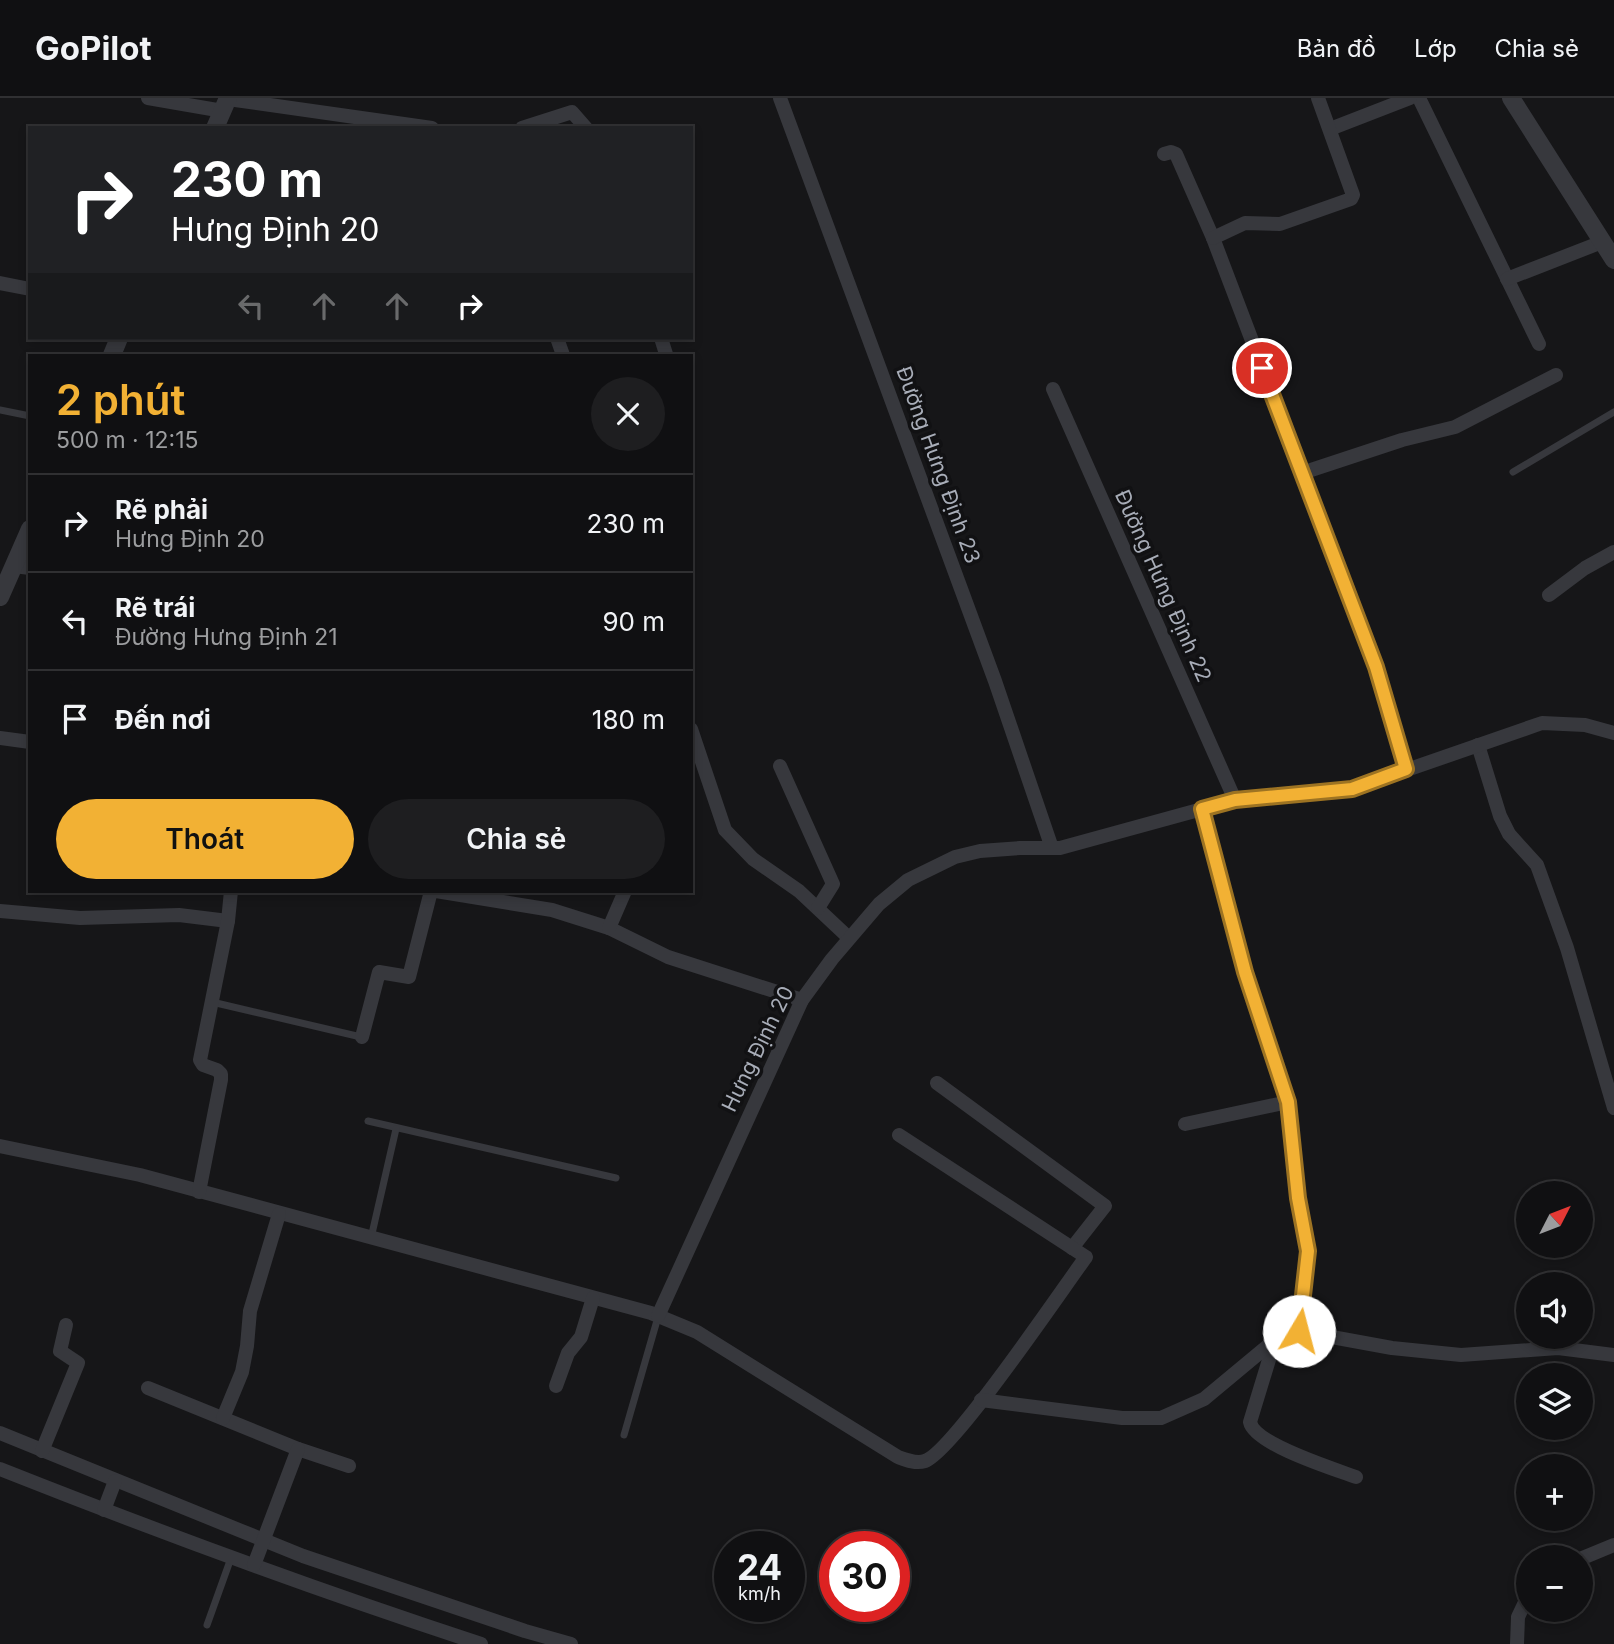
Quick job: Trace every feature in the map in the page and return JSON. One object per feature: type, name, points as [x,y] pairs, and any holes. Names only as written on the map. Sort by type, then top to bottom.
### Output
[{"type":"street","points":[[148,98],[224,109],[410,126]]},
{"type":"street","name":"Đường Hưng Định 23","points":[[780,98],[981,643],[1052,848]]},
{"type":"street","points":[[1213,237],[1245,223],[1280,224],[1351,199],[1353,195],[1318,98]]},
{"type":"street","points":[[1330,129],[1410,98]]},
{"type":"street","points":[[1419,98],[1539,344]]},
{"type":"street","points":[[1511,98],[1614,260]]},
{"type":"street","points":[[528,126],[572,112],[584,126]]},
{"type":"street","points":[[1164,154],[1176,154],[1213,237],[1376,667],[1406,769]]},
{"type":"street","points":[[1507,279],[1602,242]]},
{"type":"street","points":[[0,284],[28,289]]},
{"type":"street","points":[[1302,473],[1402,440],[1455,427],[1556,375]]},
{"type":"street","name":"Đường Hưng Định 22","points":[[1053,389],[1235,800]]},
{"type":"street","points":[[0,597],[28,534]]},
{"type":"street","points":[[1549,595],[1585,568],[1614,552]]},
{"type":"street","name":"Hưng Định 20","points":[[658,1316],[802,1000],[878,904],[908,880],[955,857],[980,851],[1060,848],[1235,800],[1352,789],[1542,723],[1584,725],[1614,733]]},
{"type":"street","points":[[693,735],[725,830],[753,859],[799,891],[849,938]]},
{"type":"street","points":[[0,738],[28,742]]},
{"type":"street","points":[[1478,745],[1500,816],[1509,834],[1537,866],[1567,948],[1614,1108]]},
{"type":"street","points":[[780,766],[833,884],[818,908]]},
{"type":"street","points":[[1202,809],[1245,972],[1288,1102],[1298,1198],[1308,1251],[1299,1331]]},
{"type":"street","points":[[200,1192],[221,1074],[203,1065],[200,1060],[228,921],[231,893]]},
{"type":"street","points":[[362,1037],[379,972],[409,977],[433,893]]},
{"type":"street","points":[[446,893],[552,910],[609,928],[668,957],[802,1000]]},
{"type":"street","points":[[609,928],[624,893]]},
{"type":"street","points":[[0,911],[80,918],[185,915],[228,921]]},
{"type":"street","points":[[937,1083],[1105,1206],[1072,1248]]},
{"type":"street","points":[[1185,1124],[1288,1102]]},
{"type":"street","points":[[0,1146],[140,1175],[658,1316],[697,1332],[898,1457],[914,1462],[924,1461],[938,1452],[981,1400],[1086,1257],[899,1135]]},
{"type":"street","points":[[223,1418],[242,1372],[250,1311],[279,1214]]},
{"type":"street","points":[[556,1386],[568,1353],[581,1337],[593,1298]]},
{"type":"street","points":[[42,1451],[78,1363],[60,1351],[66,1325]]},
{"type":"street","points":[[981,1400],[1122,1418],[1161,1418],[1204,1399],[1288,1329],[1392,1348],[1461,1355],[1558,1348],[1614,1355]]},
{"type":"street","points":[[1275,1339],[1250,1422],[1251,1429],[1256,1435],[1289,1451],[1356,1477]]},
{"type":"street","points":[[148,1388],[298,1449],[349,1466]]},
{"type":"street","points":[[0,1433],[303,1556],[524,1631],[571,1644]]},
{"type":"street","points":[[254,1565],[298,1449]]},
{"type":"street","points":[[0,1469],[371,1608],[481,1644]]},
{"type":"street","points":[[104,1510],[115,1480]]},
{"type":"street","points":[[1593,1554],[1614,1545]]},
{"type":"street","points":[[1517,1644],[1518,1622]]},
{"type":"lane","points":[[0,410],[28,416]]},
{"type":"lane","points":[[1513,471],[1614,412]]},
{"type":"lane","points":[[212,1002],[362,1037]]},
{"type":"lane","points":[[368,1121],[616,1178]]},
{"type":"lane","points":[[371,1239],[396,1129]]},
{"type":"lane","points":[[624,1434],[658,1316]]},
{"type":"lane","points":[[207,1625],[231,1557]]},
{"type":"route","points":[[1262,368],[1376,667],[1406,769],[1352,789],[1235,800],[1202,809],[1245,972],[1288,1102],[1298,1198],[1308,1251],[1299,1331]]}]
